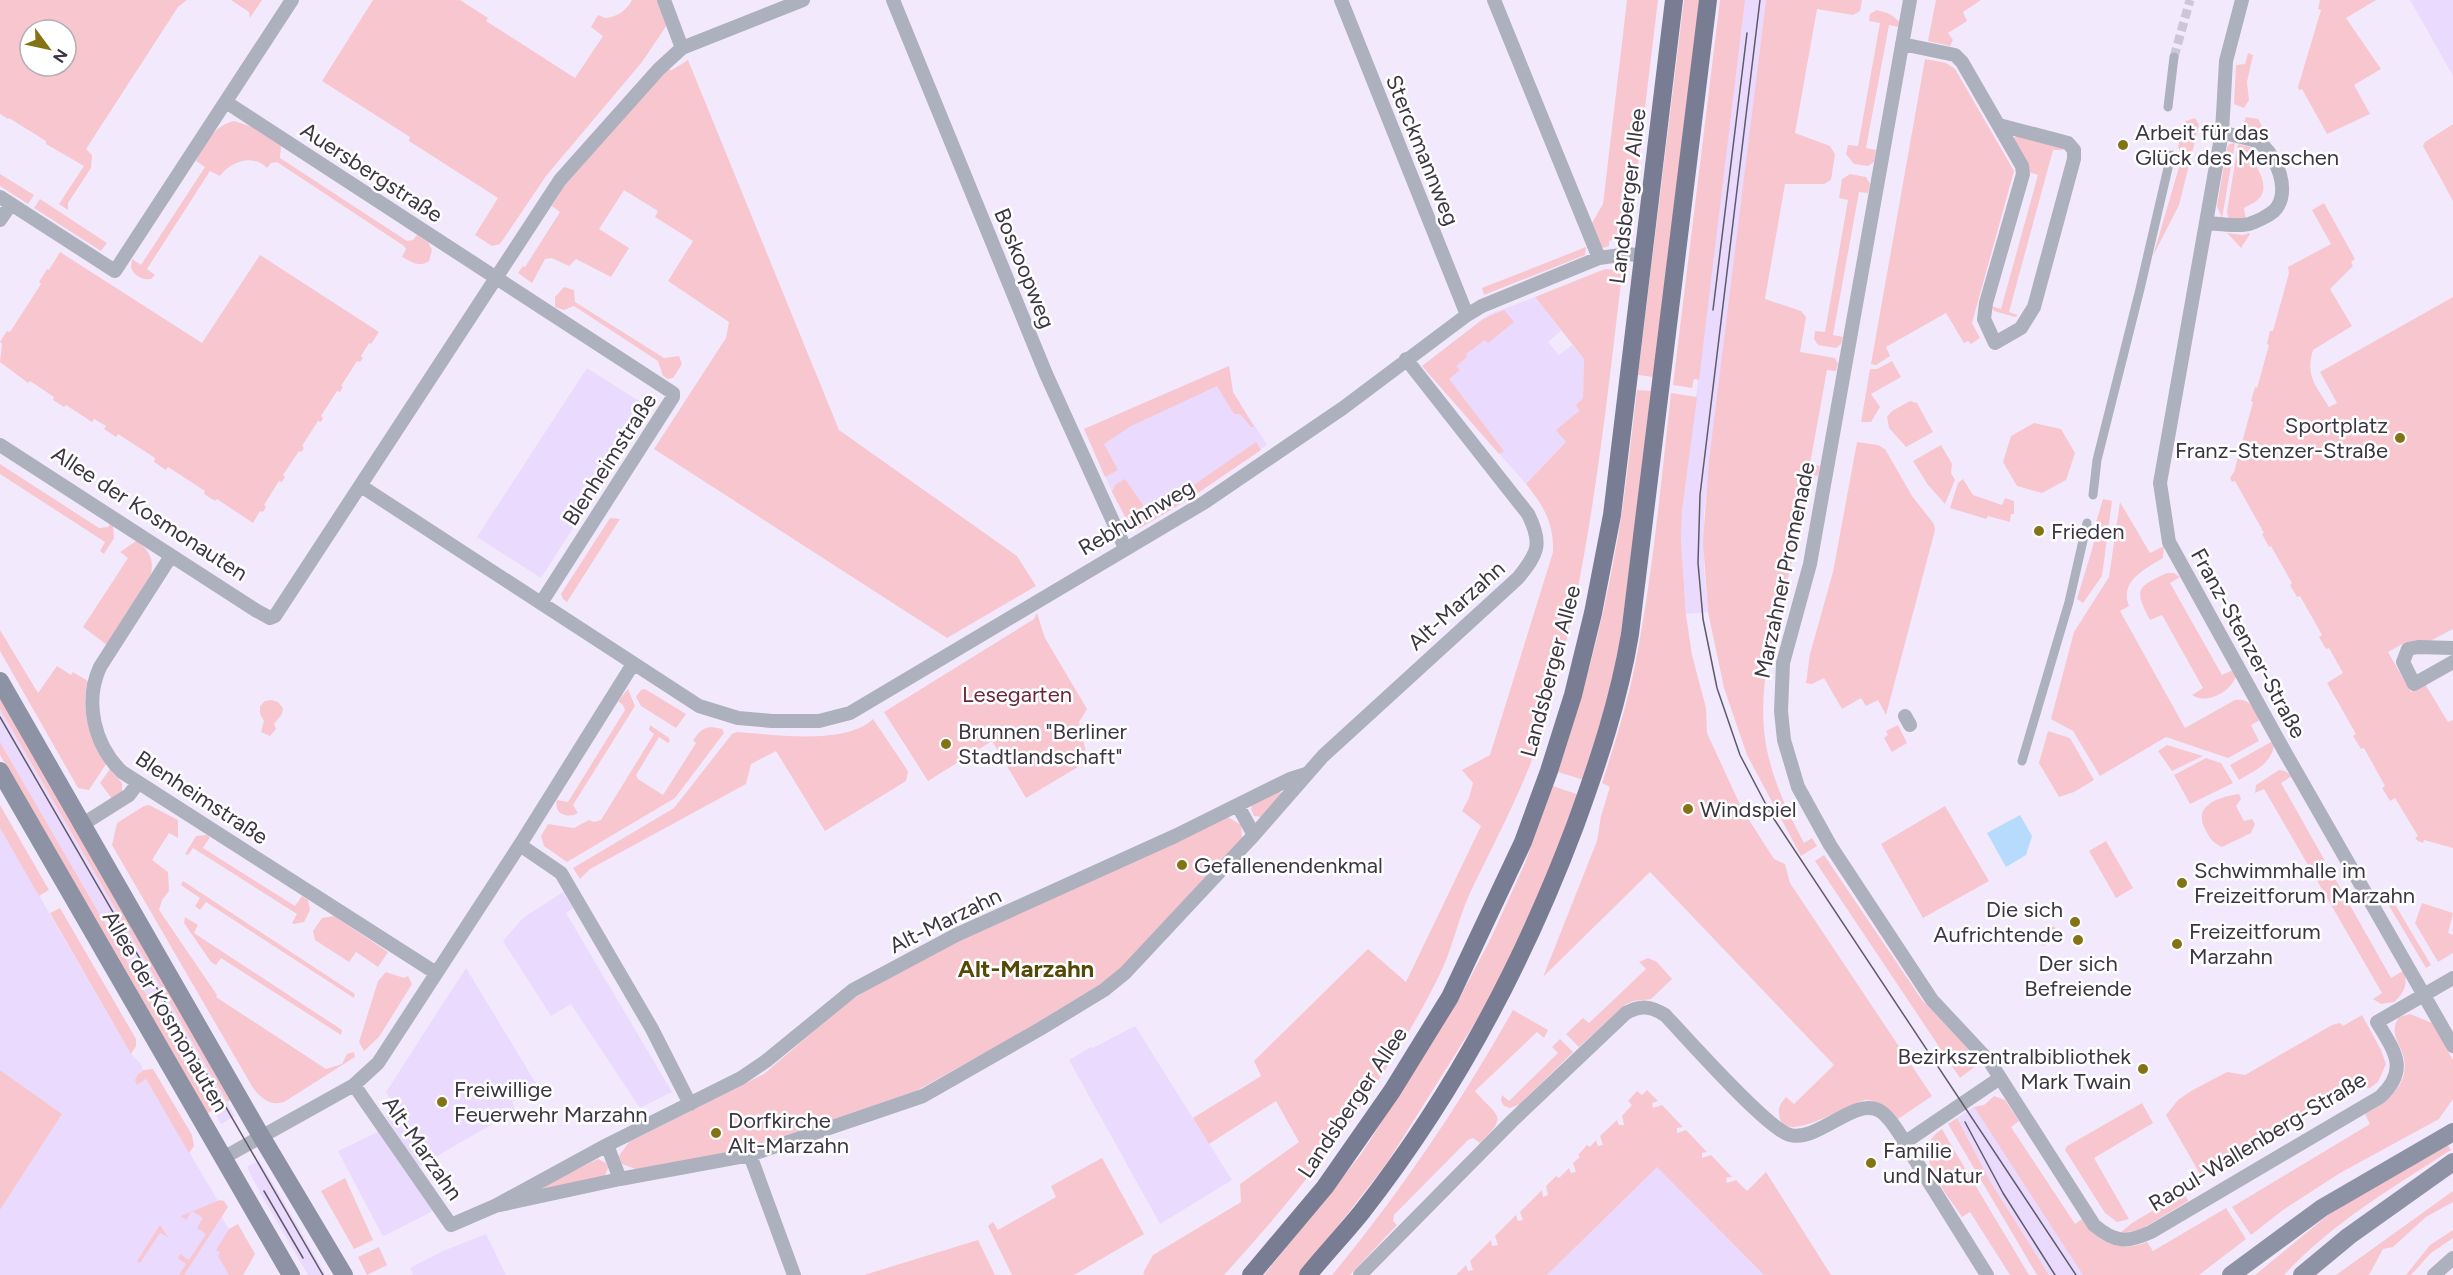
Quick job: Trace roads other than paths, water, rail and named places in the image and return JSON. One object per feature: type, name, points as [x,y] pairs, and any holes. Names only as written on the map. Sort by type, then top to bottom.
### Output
[{"type":"main road","name":"Landsberger Allee","points":[[1251,1275],[1325,1187],[1392,1091],[1450,997],[1523,842],[1573,695],[1597,594],[1612,515],[1674,0]]},
{"type":"main road","points":[[1308,1275],[1360,1214],[1396,1166],[1477,1036],[1524,948],[1551,888],[1598,760],[1624,669],[1630,634],[1708,0]]},
{"type":"main road","name":"Allee der Kosmonauten","points":[[0,681],[261,1136],[344,1275]]},
{"type":"main road","name":"Allee der Kosmonauten","points":[[0,771],[291,1275]]},
{"type":"main road","points":[[2231,1275],[2322,1208],[2453,1132]]},
{"type":"main road","points":[[2302,1275],[2349,1236],[2453,1162]]},
{"type":"street","points":[[0,220],[5,200],[116,271],[292,0]]},
{"type":"street","points":[[664,0],[682,48]]},
{"type":"street","points":[[223,1158],[354,1085],[387,1052],[633,664],[361,486],[560,180],[666,61],[682,48],[803,0]]},
{"type":"street","name":"Boskoopweg","points":[[893,0],[1046,374],[1125,548]]},
{"type":"street","name":"Sterckmannweg","points":[[1341,0],[1467,315]]},
{"type":"street","points":[[1494,0],[1599,258]]},
{"type":"street","name":"Marzahner Promenade","points":[[1910,0],[1809,564],[1783,663],[1780,711],[1784,740],[1798,787],[1827,840],[1932,1000],[1976,1046],[2000,1078],[2094,1225],[2114,1238],[2134,1240]]},
{"type":"street","name":"Franz-Stenzer-Straße","points":[[2242,0],[2226,61],[2222,132],[2208,223],[2160,483],[2169,542],[2453,1046]]},
{"type":"street","points":[[1902,44],[1955,55],[1962,62],[2022,166],[2023,174],[1986,303],[1984,319],[1995,343],[2021,328],[2034,307],[2074,159],[2074,150],[2068,143],[1999,125]]},
{"type":"street","points":[[2168,107],[2174,57]]},
{"type":"street","name":"Auersbergstraße","points":[[226,102],[496,278]]},
{"type":"street","points":[[2208,223],[2248,225],[2274,211],[2282,188],[2278,169],[2265,149],[2254,140],[2222,132]]},
{"type":"street","points":[[2093,495],[2097,460],[2171,155]]},
{"type":"street","name":"Rebhuhnweg","points":[[633,664],[699,706],[715,712],[738,718],[772,721],[833,719],[872,702],[1214,496],[1343,408],[1467,315],[1509,293],[1599,258],[1628,254],[1644,256]]},
{"type":"street","name":"Blenheimstraße","points":[[496,278],[673,393],[674,397],[541,603]]},
{"type":"street","name":"Alt-Marzahn","points":[[495,1206],[620,1179],[750,1155],[922,1096],[1023,1040],[1104,990],[1125,973],[1297,788],[1306,774],[1369,712],[1518,578],[1531,562],[1538,545],[1537,532],[1528,514],[1406,359]]},
{"type":"street","name":"Allee der Kosmonauten","points":[[0,445],[270,618],[275,616],[361,486]]},
{"type":"street","points":[[2022,761],[2069,602],[2087,523]]},
{"type":"street","name":"Blenheimstraße","points":[[171,556],[100,666],[94,681],[93,718],[102,748],[112,763],[138,783],[436,973]]},
{"type":"street","points":[[2453,648],[2418,646],[2408,649],[2403,662],[2414,684],[2453,662]]},
{"type":"street","name":"Alt-Marzahn","points":[[354,1085],[451,1225],[495,1206],[608,1145],[741,1078],[766,1061],[853,990],[956,935],[1238,806],[1290,779],[1306,774]]},
{"type":"street","points":[[83,824],[129,795],[138,783]]},
{"type":"street","points":[[1238,806],[1254,835]]},
{"type":"street","points":[[520,845],[561,873],[652,1029],[690,1104]]},
{"type":"street","name":"Raoul-Wallenberg-Straße","points":[[2134,1240],[2380,1097],[2396,1075],[2398,1058],[2377,1022],[2453,978]]},
{"type":"street","points":[[1360,1275],[1512,1121],[1626,1013],[1636,1008],[1646,1007],[1665,1016],[1758,1111],[1783,1132],[1793,1136],[1819,1130],[1861,1108],[1870,1107],[1883,1113],[1987,1275]]},
{"type":"street","points":[[1904,1143],[2000,1078]]},
{"type":"street","points":[[608,1145],[620,1179]]},
{"type":"street","points":[[750,1155],[794,1275]]},
{"type":"street","points":[[2434,1275],[2453,1258]]},
{"type":"water","points":[[2020,815],[2032,836],[2026,855],[2006,867],[1987,833]]},
{"type":"tunnel","points":[[2174,57],[2190,0]]},
{"type":"tram line","points":[[1760,0],[1700,495],[1698,563],[1703,619],[1717,688],[1740,755],[1772,816],[2076,1275]]},
{"type":"tram line","points":[[1713,310],[1747,33]]},
{"type":"tram line","points":[[0,717],[323,1275]]},
{"type":"tram line","points":[[1965,1122],[2003,1193],[2055,1275]]},
{"type":"tram line","points":[[264,1191],[303,1258]]},
{"type":"place","name":"Arbeit für das Glück des Menschen","points":[[2123,145]]},
{"type":"place","name":"Sportplatz Franz-Stenzer-Straße","points":[[2400,438]]},
{"type":"place","name":"Frieden","points":[[2039,531]]},
{"type":"place","name":"Brunnen \"Berliner Stadtlandschaft\"","points":[[946,744]]},
{"type":"place","name":"Windspiel","points":[[1688,809]]},
{"type":"place","name":"Gefallenendenkmal","points":[[1182,865]]},
{"type":"place","name":"Schwimmhalle im Freizeitforum Marzahn","points":[[2182,883]]},
{"type":"place","name":"Die sich Aufrichtende","points":[[2075,922]]},
{"type":"place","name":"Der sich Befreiende","points":[[2078,940]]},
{"type":"place","name":"Freizeitforum Marzahn","points":[[2177,944]]},
{"type":"place","name":"Bezirkszentralbibliothek Mark Twain","points":[[2143,1069]]},
{"type":"place","name":"Freiwillige Feuerwehr Marzahn","points":[[442,1102]]},
{"type":"place","name":"Dorfkirche Alt-Marzahn","points":[[716,1133]]},
{"type":"place","name":"Familie und Natur","points":[[1871,1163]]},
{"type":"district","name":"Alt-Marzahn","points":[[1026,969]]},
{"type":"park label","name":"Lesegarten","points":[[1017,694]]}]
